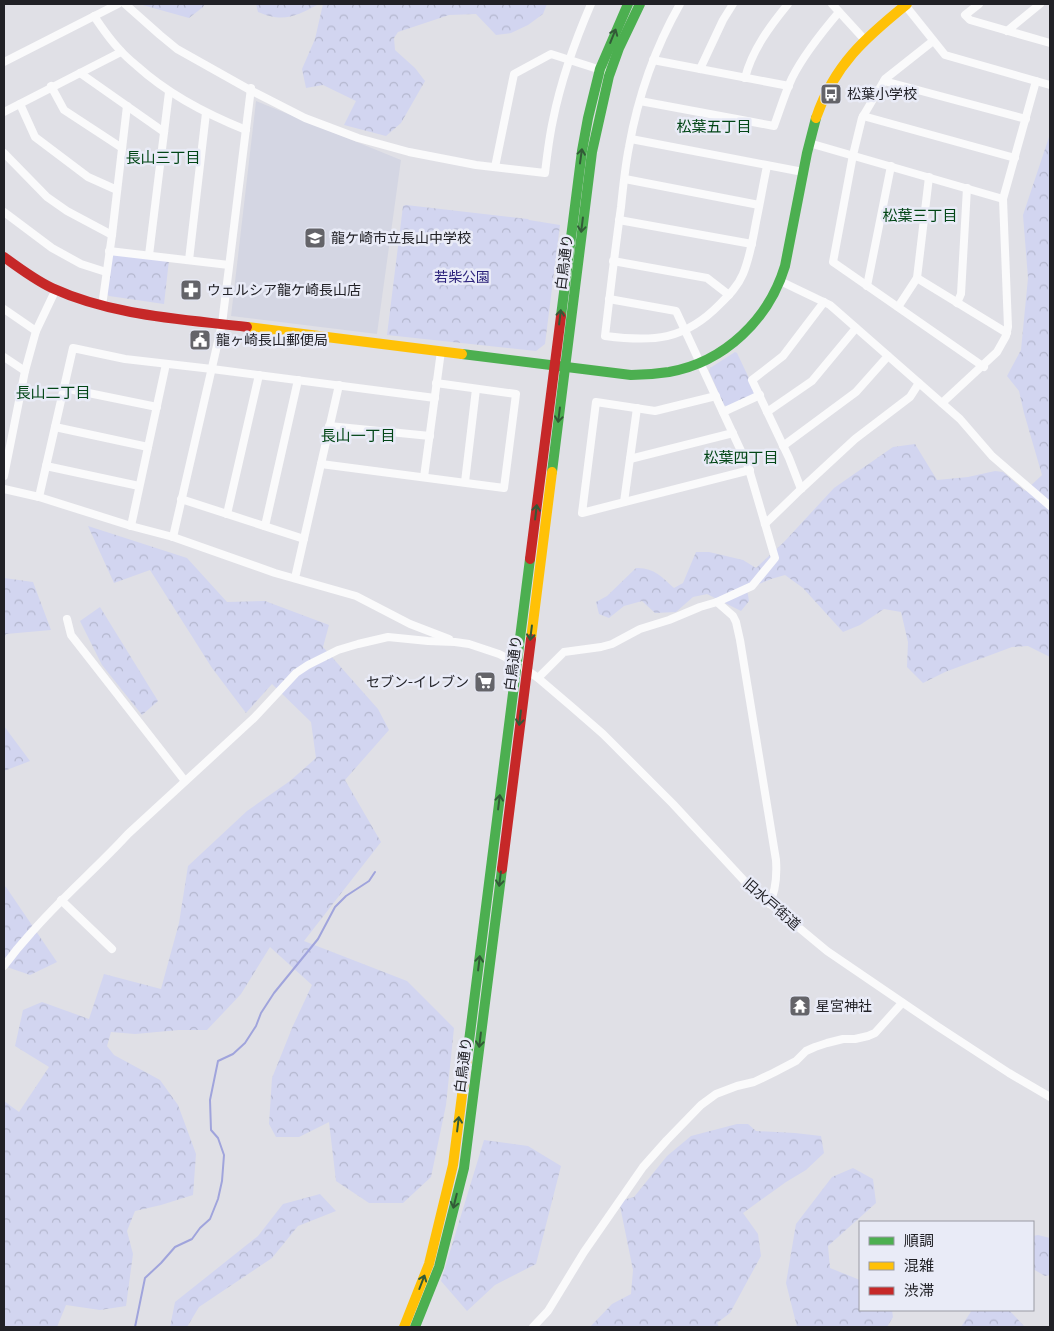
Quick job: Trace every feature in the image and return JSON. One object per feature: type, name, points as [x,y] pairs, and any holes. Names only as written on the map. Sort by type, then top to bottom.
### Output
[{"type":"main road","name":"白鳥通り","points":[[404,1327],[429,1264],[453,1165],[582,151],[588,118],[628,4]]},
{"type":"main road","name":"白鳥通り","points":[[415,1327],[439,1267],[464,1168],[592,152],[605,71],[621,44],[640,4]]},
{"type":"main road","points":[[4,257],[31,276],[81,299],[102,306],[152,316],[642,376],[684,369],[701,363],[725,350],[748,331],[769,304],[780,281],[789,249],[809,143],[817,115],[841,67],[864,39],[906,5]]},
{"type":"street","points":[[4,62],[118,4]]},
{"type":"street","points":[[125,4],[177,49],[305,118],[358,138],[409,152],[476,165],[545,173],[553,121],[570,60],[591,4]]},
{"type":"street","points":[[680,4],[653,60],[630,140],[613,261],[605,336],[651,339],[686,330],[714,310],[729,295],[742,276],[752,244],[767,166]]},
{"type":"street","points":[[700,69],[722,20],[733,4]]},
{"type":"street","points":[[745,78],[747,68],[759,45],[788,4]]},
{"type":"street","points":[[832,4],[864,39]]},
{"type":"street","points":[[979,4],[965,15],[970,20],[1050,43]]},
{"type":"street","points":[[1007,30],[1040,4]]},
{"type":"street","points":[[906,5],[945,55],[1050,84]]},
{"type":"street","points":[[640,101],[774,126],[800,63],[840,12]]},
{"type":"street","points":[[94,16],[121,52],[169,92],[206,113],[246,130]]},
{"type":"street","points":[[933,41],[885,79],[863,116],[852,155],[833,262],[983,367]]},
{"type":"street","points":[[4,112],[121,52]]},
{"type":"street","points":[[495,167],[514,74],[551,54],[605,71]]},
{"type":"street","points":[[653,60],[789,86]]},
{"type":"street","points":[[80,73],[164,132]]},
{"type":"street","points":[[884,81],[1026,119]]},
{"type":"street","points":[[942,403],[998,352],[1007,333],[1004,199],[1036,81]]},
{"type":"street","points":[[52,86],[64,110],[122,148]]},
{"type":"street","points":[[173,536],[222,324],[251,89]]},
{"type":"street","points":[[149,255],[169,92]]},
{"type":"street","points":[[20,104],[36,137],[88,177],[117,190]]},
{"type":"street","points":[[102,306],[126,106]]},
{"type":"street","points":[[189,260],[206,113]]},
{"type":"street","points":[[863,116],[1015,158]]},
{"type":"street","points":[[630,140],[803,172]]},
{"type":"street","points":[[809,143],[1004,199]]},
{"type":"street","points":[[4,153],[47,197],[67,211],[112,235]]},
{"type":"street","points":[[867,286],[891,166]]},
{"type":"street","points":[[898,308],[917,278],[929,177]]},
{"type":"street","points":[[624,178],[759,205]]},
{"type":"street","points":[[957,302],[961,294],[967,188]]},
{"type":"street","points":[[4,212],[52,248],[81,264],[106,272]]},
{"type":"street","points":[[619,220],[752,244]]},
{"type":"street","points":[[109,251],[229,264]]},
{"type":"street","points":[[613,261],[707,278],[729,295]]},
{"type":"street","points":[[917,278],[1007,333]]},
{"type":"street","points":[[780,281],[830,305],[960,419],[992,456],[1050,506]]},
{"type":"street","points":[[4,476],[25,371],[36,332],[56,289]]},
{"type":"street","points":[[538,678],[564,652],[612,644],[640,629],[717,602],[752,586],[775,558],[750,470],[676,311],[609,299]]},
{"type":"street","points":[[801,489],[752,380],[783,356],[824,302]]},
{"type":"street","points":[[4,309],[36,332]]},
{"type":"street","points":[[768,412],[812,381],[856,328]]},
{"type":"street","points":[[39,497],[73,348],[125,359],[435,398]]},
{"type":"street","points":[[424,477],[441,351]]},
{"type":"street","points":[[783,446],[856,392],[888,356]]},
{"type":"street","points":[[4,357],[25,371]]},
{"type":"street","points":[[131,526],[166,364]]},
{"type":"street","points":[[227,514],[259,375]]},
{"type":"street","points":[[265,526],[298,380]]},
{"type":"street","points":[[321,464],[504,488],[516,394],[436,383]]},
{"type":"street","points":[[765,524],[855,439],[910,397],[920,383]]},
{"type":"street","points":[[295,578],[339,386]]},
{"type":"street","points":[[64,388],[157,407]]},
{"type":"street","points":[[464,482],[476,389]]},
{"type":"street","points":[[723,412],[760,395]]},
{"type":"street","points":[[716,396],[655,411],[596,402],[582,513],[750,470]]},
{"type":"street","points":[[624,502],[637,408]]},
{"type":"street","points":[[329,426],[430,436]]},
{"type":"street","points":[[55,427],[148,447]]},
{"type":"street","points":[[630,459],[733,433]]},
{"type":"street","points":[[46,466],[139,486]]},
{"type":"street","points":[[4,489],[39,497],[131,526],[173,536],[275,572],[356,596],[410,624],[455,642]]},
{"type":"street","points":[[181,499],[304,539]]},
{"type":"street","points":[[717,602],[733,616],[740,640],[776,860],[775,887],[769,904]]},
{"type":"street","points":[[67,619],[71,635],[185,781]]},
{"type":"street","points":[[4,966],[61,900],[112,852],[128,834],[254,718],[296,673],[320,658],[352,646],[388,637],[455,642]]},
{"type":"street","name":"旧水戸街道","points":[[455,642],[469,644],[499,654],[517,663],[538,678],[602,734],[673,804],[750,887],[769,904],[827,951],[902,1003],[1009,1073],[1050,1097]]},
{"type":"street","points":[[61,900],[112,949]]},
{"type":"street","points":[[533,1327],[548,1311],[584,1252],[643,1167],[701,1105],[716,1094],[754,1082],[773,1073],[796,1061],[806,1051],[815,1047],[828,1042],[855,1039],[875,1033],[902,1003]]},
{"type":"shaded area","name":"龍ケ崎市立長山中学校","points":[[256,101],[401,160],[377,334],[231,316]]},
{"type":"green space","points":[[139,4],[205,4],[189,18]]},
{"type":"green space","points":[[256,4],[319,4],[290,17],[275,17],[258,12]]},
{"type":"green space","points":[[323,4],[547,4],[543,14],[528,25],[511,33],[496,35],[476,14],[449,15],[398,32],[394,38],[395,50],[415,68],[425,81],[401,123],[386,136],[344,125],[356,101],[323,85],[306,88],[302,69],[315,39]]},
{"type":"green space","points":[[1050,134],[1050,657],[1028,646],[1012,647],[945,672],[923,683],[907,667],[908,642],[901,612],[884,609],[860,625],[843,632],[803,588],[785,575],[747,589],[749,601],[741,611],[707,594],[693,597],[676,612],[655,613],[642,601],[624,606],[609,618],[599,614],[596,602],[607,596],[636,568],[652,571],[674,588],[683,583],[696,552],[709,552],[743,560],[756,568],[784,542],[834,488],[893,447],[915,444],[937,480],[968,477],[995,471],[1003,472],[1025,491],[1042,475],[1019,391],[1007,376],[1021,350],[1028,278],[1023,215]]},
{"type":"green space","name":"若柴公園","points":[[403,206],[528,219],[560,225],[545,344],[536,351],[387,335]]},
{"type":"green space","points":[[110,253],[169,260],[164,304],[109,296],[106,293]]},
{"type":"green space","points":[[735,352],[755,391],[753,395],[728,407],[724,405],[709,371],[710,368]]},
{"type":"green space","points":[[88,526],[187,558],[227,602],[265,601],[329,625],[323,647],[378,709],[389,730],[345,780],[381,842],[304,941],[407,981],[454,1028],[446,1105],[431,1177],[403,1203],[369,1203],[336,1181],[329,1122],[299,1137],[276,1137],[269,1124],[272,1078],[312,985],[270,947],[241,994],[207,1030],[179,1030],[135,1034],[111,1032],[107,1046],[114,1055],[160,1080],[178,1105],[196,1154],[193,1195],[135,1211],[127,1231],[133,1254],[126,1306],[100,1310],[66,1305],[57,1327],[4,1327],[4,1101],[19,1112],[49,1067],[15,1046],[23,1010],[42,1002],[89,1019],[104,974],[161,989],[179,923],[188,866],[247,811],[290,781],[316,758],[311,722],[272,684],[246,713],[212,668],[150,570],[114,583]]},
{"type":"green space","points":[[4,578],[33,582],[51,630],[6,634],[4,638]]},
{"type":"green space","points":[[100,607],[158,701],[142,715],[102,665],[80,621]]},
{"type":"green space","points":[[4,726],[30,761],[4,771]]},
{"type":"green space","points":[[4,886],[57,962],[30,975],[4,966]]},
{"type":"green space","points":[[737,1124],[748,1124],[756,1131],[821,1136],[824,1153],[806,1170],[743,1213],[758,1234],[761,1256],[730,1313],[717,1323],[719,1327],[590,1327],[612,1304],[631,1294],[633,1270],[619,1201],[634,1197],[667,1156],[691,1136]]},
{"type":"green space","points":[[484,1140],[528,1146],[561,1166],[536,1264],[495,1285],[467,1311],[441,1281]]},
{"type":"green space","points":[[853,1168],[873,1179],[876,1203],[828,1246],[830,1268],[859,1280],[859,1311],[892,1311],[893,1317],[887,1327],[797,1327],[786,1283],[796,1224],[832,1177]]},
{"type":"green space","points":[[320,1194],[336,1211],[298,1226],[272,1258],[199,1307],[187,1327],[170,1327],[175,1302],[258,1236],[283,1204]]},
{"type":"green space","points":[[1034,1236],[1050,1238],[1050,1275],[1045,1276],[1034,1270]]},
{"type":"green space","points":[[971,1311],[1010,1311],[1025,1327],[961,1327]]},
{"type":"waterway","points":[[135,1327],[145,1278],[175,1247],[192,1239],[210,1219],[218,1199],[222,1181],[224,1155],[218,1138],[211,1130],[210,1100],[218,1061],[233,1054],[245,1043],[274,993],[318,939],[335,907],[346,896],[369,881],[375,872]]},
{"type":"traffic: fast","points":[[561,316],[588,118],[600,69],[628,4]]},
{"type":"traffic: fast","points":[[552,472],[592,152],[609,76],[619,48],[640,4]]},
{"type":"traffic: fast","points":[[462,354],[636,375],[669,372],[689,367],[709,359],[726,348],[756,320],[768,304],[778,285],[785,266],[807,153],[816,118]]},
{"type":"traffic: fast","points":[[467,1057],[530,559]]},
{"type":"traffic: fast","points":[[415,1327],[439,1267],[464,1168],[502,869]]},
{"type":"traffic: slow","points":[[816,118],[823,99],[852,54],[864,41],[907,4]]},
{"type":"traffic: slow","points":[[247,327],[462,354]]},
{"type":"traffic: slow","points":[[531,639],[552,472]]},
{"type":"traffic: slow","points":[[404,1327],[429,1264],[453,1165],[467,1057]]},
{"type":"traffic: jam","points":[[4,257],[46,285],[99,305],[173,319],[247,327]]},
{"type":"traffic: jam","points":[[530,559],[561,316]]},
{"type":"traffic: jam","points":[[502,869],[531,639]]},
{"type":"place","name":"松葉小学校","points":[[831,94]]},
{"type":"place","name":"龍ケ崎市立長山中学校","points":[[315,238]]},
{"type":"place","name":"ウェルシア龍ケ崎長山店","points":[[191,290]]},
{"type":"place","name":"龍ヶ崎長山郵便局","points":[[200,340]]},
{"type":"place","name":"セブン-イレブン","points":[[485,682]]},
{"type":"place","name":"星宮神社","points":[[800,1006]]},
{"type":"district","name":"松葉五丁目","points":[[714,127]]},
{"type":"district","name":"長山三丁目","points":[[163,158]]},
{"type":"district","name":"松葉三丁目","points":[[920,216]]},
{"type":"district","name":"長山二丁目","points":[[53,393]]},
{"type":"district","name":"長山一丁目","points":[[358,436]]},
{"type":"district","name":"松葉四丁目","points":[[741,458]]}]
